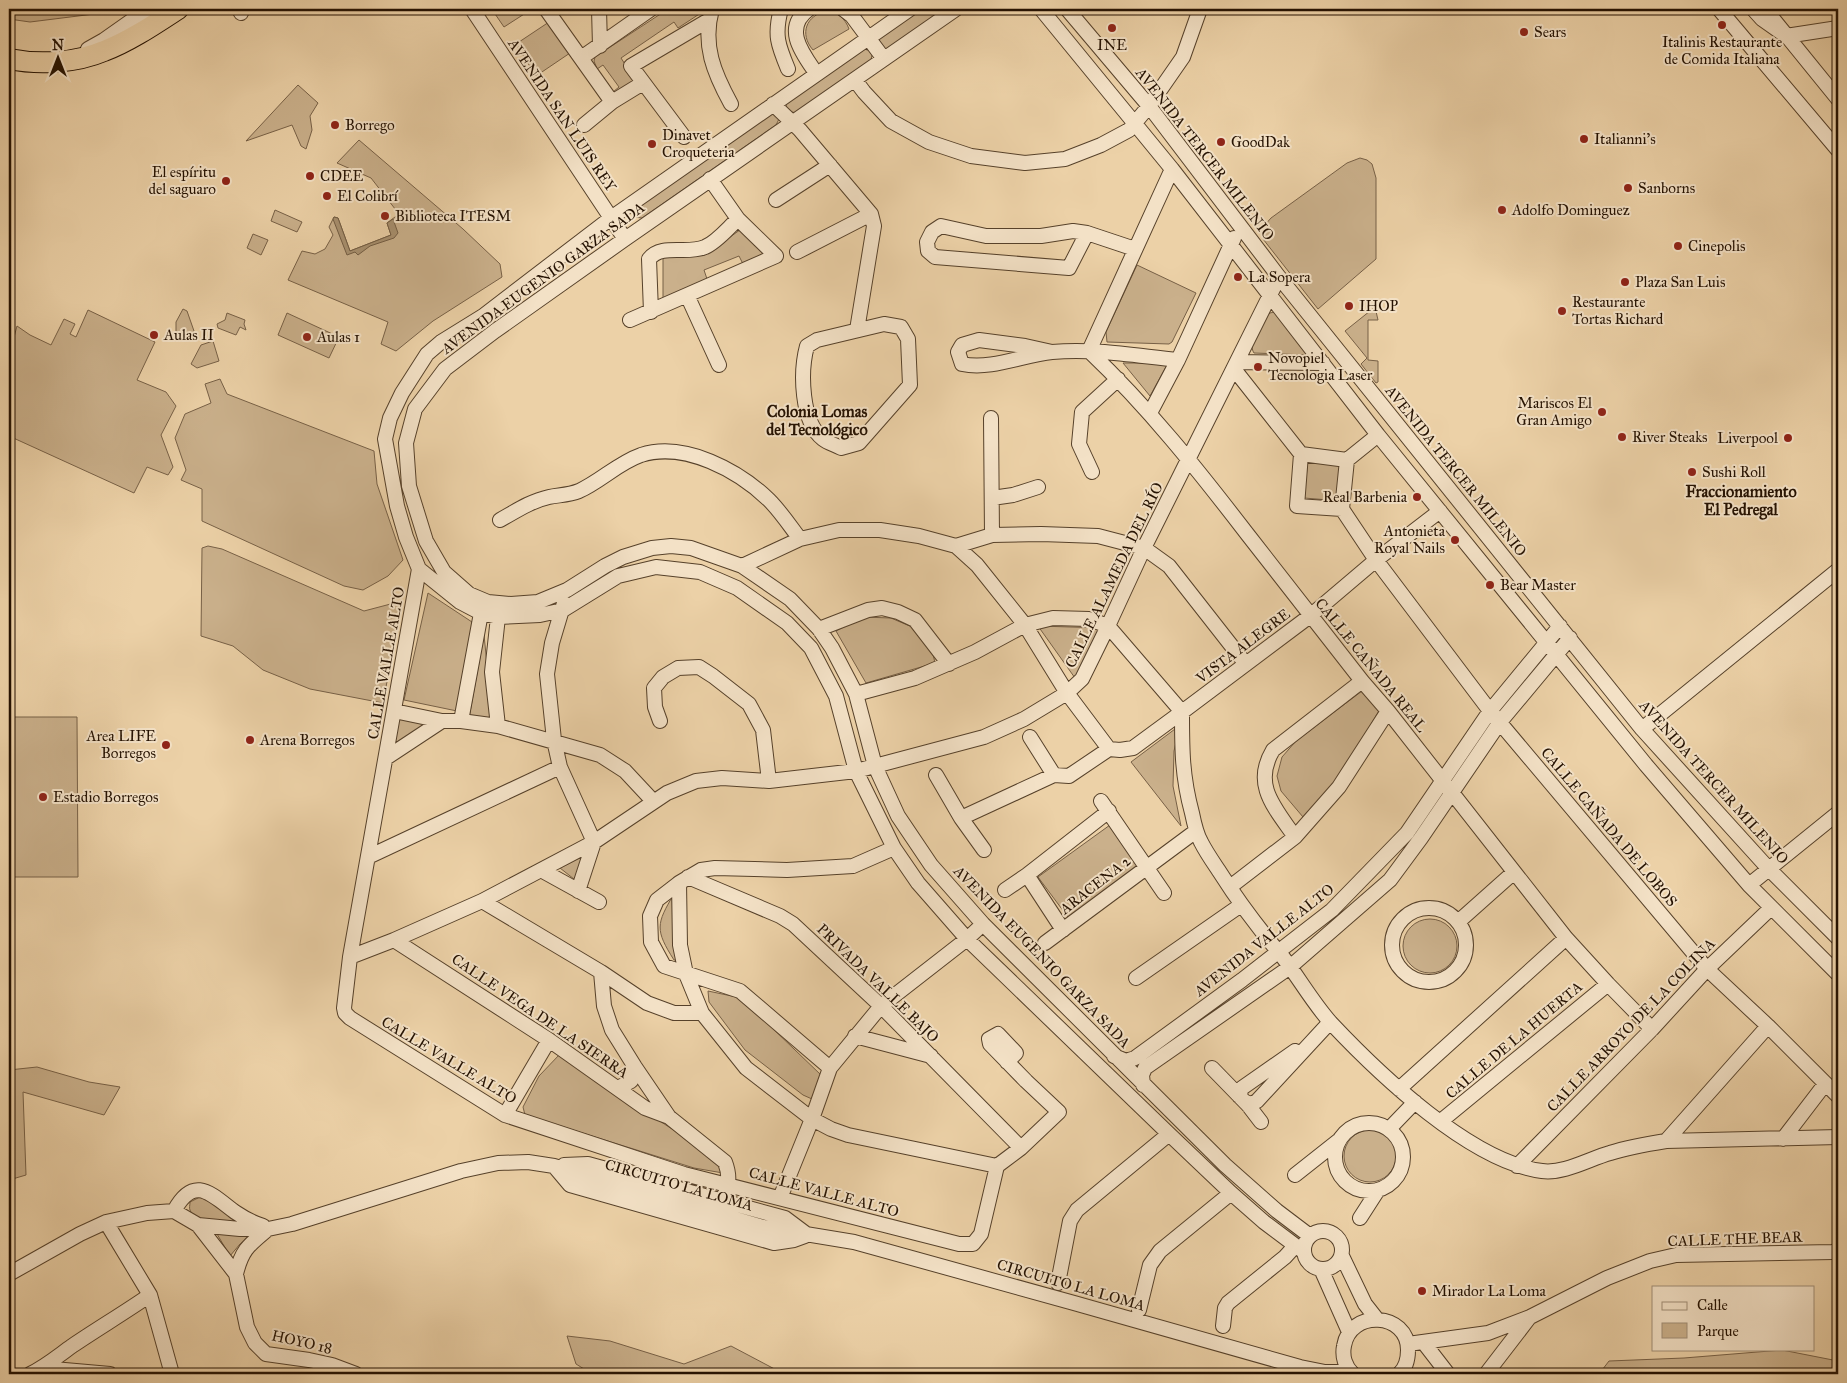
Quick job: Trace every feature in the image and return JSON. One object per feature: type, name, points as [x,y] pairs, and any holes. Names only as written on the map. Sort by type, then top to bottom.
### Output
[{"type":"highway","points":[[9,59],[39,62],[70,60],[103,52],[124,42],[178,9]]},
{"type":"street","points":[[70,60],[104,40],[148,9]]},
{"type":"street","name":"AVENIDA SAN LUIS REY","points":[[472,9],[625,239]]},
{"type":"street","points":[[546,9],[612,102]]},
{"type":"street","points":[[600,9],[600,46]]},
{"type":"street","points":[[581,58],[651,9]]},
{"type":"street","points":[[781,9],[776,26],[778,45],[788,69]]},
{"type":"street","points":[[843,9],[852,16],[884,59]]},
{"type":"street","name":"AVENIDA EUGENIO GARZA SADA","points":[[419,569],[396,506],[385,439],[390,418],[402,393],[428,354],[441,342],[483,316],[611,218],[910,9]]},
{"type":"street","name":"AVENIDA EUGENIO GARZA SADA","points":[[956,9],[625,239],[495,331],[445,370],[414,409],[406,443],[409,486],[426,541],[444,572],[470,594],[488,602],[511,604],[538,602],[567,590],[617,560],[652,548],[671,546],[691,548],[742,566],[790,599],[819,629],[832,648],[856,694],[875,766],[898,816],[931,865],[983,924],[1225,1166],[1277,1212],[1310,1236]]},
{"type":"street","points":[[1041,9],[1271,294],[1378,435],[1646,765],[1771,908],[1838,974]]},
{"type":"street","name":"AVENIDA TERCER MILENIO","points":[[1068,9],[1149,106],[1279,277],[1661,751],[1768,868],[1838,938]]},
{"type":"street","points":[[856,80],[864,92],[891,121],[929,142],[971,156],[1025,163],[1065,159],[1101,145],[1129,130],[1135,124],[1184,57],[1200,9]]},
{"type":"street","points":[[1719,9],[1838,150]]},
{"type":"street","points":[[1753,9],[1762,19],[1786,36],[1838,28]]},
{"type":"street","points":[[1765,9],[1838,99]]},
{"type":"street","points":[[805,10],[797,27],[796,39],[816,73]]},
{"type":"street","points":[[684,137],[631,66],[710,14]]},
{"type":"street","points":[[710,14],[709,50],[716,78],[731,104]]},
{"type":"street","points":[[584,125],[612,102],[643,84]]},
{"type":"street","points":[[773,104],[793,123],[871,214],[874,226],[857,330]]},
{"type":"street","points":[[776,200],[830,165]]},
{"type":"street","points":[[1089,351],[1172,170]]},
{"type":"street","points":[[630,320],[776,256],[738,219],[710,179]]},
{"type":"street","points":[[797,252],[871,214]]},
{"type":"street","points":[[651,312],[649,259],[653,254],[659,250],[695,251],[708,246],[738,219]]},
{"type":"street","points":[[1087,233],[1069,268],[935,257],[928,251],[927,242],[932,232],[942,226],[986,236],[1040,236],[1073,231],[1087,233],[1135,249]]},
{"type":"street","points":[[1150,413],[1178,360],[1230,243],[1241,228]]},
{"type":"street","name":"CALLE ALAMEDA DEL RÍO","points":[[350,957],[394,940],[482,901],[594,842],[653,801],[696,781],[722,778],[769,781],[856,771],[984,737],[1024,718],[1067,693],[1082,679],[1144,548],[1190,460],[1279,277]]},
{"type":"street","points":[[687,295],[719,365]]},
{"type":"street","points":[[483,316],[495,331]]},
{"type":"street","points":[[884,324],[901,327],[908,339],[910,385],[859,443],[841,448],[823,439],[809,422],[804,392],[804,358],[807,346],[817,340],[857,330],[884,324]]},
{"type":"street","points":[[1052,352],[979,340],[962,345],[958,352],[962,364],[976,366],[1052,352],[1089,351],[1178,360]]},
{"type":"street","name":"CALLE CAÑADA REAL","points":[[1089,351],[1150,413],[1190,460],[1310,616],[1362,682],[1388,711],[1513,873],[1566,938],[1652,1029]]},
{"type":"street","points":[[1235,366],[1323,363]]},
{"type":"street","points":[[1235,366],[1301,454],[1297,506],[1342,509],[1347,460],[1378,435]]},
{"type":"street","points":[[1092,472],[1079,444],[1082,412],[1118,379]]},
{"type":"street","points":[[991,418],[992,535]]},
{"type":"street","points":[[500,520],[536,501],[576,492],[605,477],[621,465],[642,455],[678,453],[713,462],[743,478],[770,502],[800,539]]},
{"type":"street","points":[[1301,454],[1347,460]]},
{"type":"street","points":[[992,498],[1013,495],[1038,487]]},
{"type":"street","name":"CALLE CAÑADA DE LOBOS","points":[[1342,509],[1376,560],[1490,711],[1707,969],[1768,1026],[1838,1096]]},
{"type":"street","name":"VISTA ALEGRE","points":[[1109,749],[1133,748],[1310,616],[1376,560],[1440,511]]},
{"type":"street","points":[[742,566],[800,539],[839,530],[880,530],[919,536],[956,546],[977,565],[1025,625],[1067,693],[1109,749],[1069,776],[1054,775],[961,818]]},
{"type":"street","points":[[956,546],[992,535],[1041,534],[1098,536],[1144,548],[1169,566],[1245,663]]},
{"type":"street","points":[[419,569],[460,602],[481,613],[498,617],[521,618],[563,610],[618,576],[656,567],[700,572],[737,588],[788,623],[811,648],[836,696],[856,771],[894,848],[918,883],[967,940],[1231,1193],[1300,1249],[1313,1266],[1321,1269],[1334,1266],[1342,1256]]},
{"type":"street","name":"CALLE VALLE ALTO","points":[[419,569],[350,957],[345,1013],[350,1018],[505,1115],[684,1174],[959,1244],[973,1244],[981,1234],[997,1166]]},
{"type":"street","points":[[1642,728],[1838,570]]},
{"type":"street","points":[[567,590],[563,610],[552,643],[547,674],[554,740],[560,767],[594,842],[578,891]]},
{"type":"street","points":[[819,629],[868,610],[882,608],[898,612],[915,620],[949,664]]},
{"type":"street","points":[[461,721],[481,613]]},
{"type":"street","points":[[498,617],[492,672],[498,726]]},
{"type":"street","points":[[856,694],[915,678],[949,664],[1025,625],[1053,618],[1089,619],[1108,626],[1182,712],[1184,778],[1196,831],[1201,843],[1241,905],[1330,1022],[1400,1090],[1442,1121],[1494,1156],[1517,1166],[1544,1172],[1574,1167],[1609,1153],[1642,1144],[1666,1141],[1838,1137]]},
{"type":"street","name":"AVENIDA VALLE ALTO","points":[[1114,1056],[1126,1061],[1135,1058],[1332,910],[1407,833],[1490,711],[1560,626]]},
{"type":"street","points":[[1143,1085],[1142,1076],[1145,1068],[1290,967],[1390,880],[1452,794],[1500,722],[1570,638]]},
{"type":"street","points":[[660,721],[654,708],[654,688],[663,677],[678,668],[699,668],[713,676],[748,704],[763,730],[769,781]]},
{"type":"street","points":[[1295,837],[1268,799],[1264,780],[1265,763],[1273,750],[1362,682]]},
{"type":"street","points":[[394,711],[442,721],[461,721],[498,726],[554,740],[600,755],[625,771],[653,801]]},
{"type":"street","points":[[1230,887],[1295,837],[1339,787],[1388,711]]},
{"type":"street","points":[[386,758],[442,721]]},
{"type":"street","points":[[1030,737],[1054,775]]},
{"type":"street","points":[[1646,765],[1661,751]]},
{"type":"street","points":[[368,857],[560,767]]},
{"type":"street","points":[[936,775],[961,818],[984,850]]},
{"type":"street","name":"ARACENA 2","points":[[1005,890],[1027,875],[1105,806],[1164,893]]},
{"type":"street","points":[[1749,884],[1837,817]]},
{"type":"street","name":"ARACENA 2","points":[[1045,943],[1196,831]]},
{"type":"street","points":[[830,1068],[740,991],[664,966],[651,942],[650,916],[657,900],[683,880],[701,870],[714,868],[787,870],[853,866],[894,848]]},
{"type":"street","points":[[541,870],[600,902]]},
{"type":"street","points":[[1458,922],[1513,873]]},
{"type":"street","name":"ARACENA 2","points":[[1027,875],[1063,930]]},
{"type":"street","points":[[683,880],[680,945],[686,974],[702,1013],[746,1068],[812,1119],[848,1136],[997,1166],[1021,1148],[1059,1112],[1007,1062]]},
{"type":"street","name":"PRIVADA VALLE BAJO","points":[[683,880],[780,916],[792,924],[881,1006],[1021,1148]]},
{"type":"street","points":[[482,901],[601,972],[647,1003],[674,1013],[702,1013]]},
{"type":"street","points":[[1136,978],[1241,905]]},
{"type":"street","points":[[1431,908],[1450,915],[1458,922],[1464,933],[1466,952],[1457,970],[1448,976],[1426,982],[1408,975],[1401,968],[1395,958],[1393,938],[1405,917],[1421,909],[1431,908]]},
{"type":"street","name":"CALLE ARROYO DE LA COLINA","points":[[1517,1166],[1652,1029],[1707,969],[1771,908]]},
{"type":"street","points":[[780,1198],[812,1119],[830,1068],[881,1006],[967,940],[983,924]]},
{"type":"street","points":[[1400,1090],[1566,938]]},
{"type":"street","name":"CALLE VEGA DE LA SIERRA","points":[[394,940],[549,1040],[645,1108],[669,1117]]},
{"type":"street","points":[[601,972],[604,1006],[612,1030],[635,1067],[669,1117],[724,1162],[729,1172],[723,1201]]},
{"type":"street","name":"CALLE DE LA HUERTA","points":[[1442,1121],[1608,984]]},
{"type":"street","points":[[1244,1101],[1242,1088],[1314,1038],[1330,1022]]},
{"type":"street","points":[[1666,1141],[1768,1026]]},
{"type":"street","points":[[855,1036],[932,1056]]},
{"type":"street","points":[[505,1115],[549,1040]]},
{"type":"street","points":[[618,1088],[631,1080],[635,1067]]},
{"type":"street","points":[[1212,1068],[1244,1101],[1261,1122]]},
{"type":"street","points":[[1783,1139],[1824,1084]]},
{"type":"street","points":[[1389,1129],[1416,1102]]},
{"type":"street","points":[[1296,1175],[1338,1141],[1345,1132],[1355,1125],[1366,1122],[1378,1124],[1389,1129],[1397,1136],[1402,1146],[1404,1157],[1402,1168],[1392,1182],[1378,1190],[1356,1189],[1346,1183],[1339,1175],[1335,1165],[1334,1153],[1338,1141]]},
{"type":"street","points":[[1058,1283],[1070,1221],[1077,1210],[1169,1134]]},
{"type":"street","name":"CIRCUITO LA LOMA","points":[[174,1211],[198,1225],[240,1229],[268,1229],[292,1224],[461,1171],[498,1163],[528,1162],[554,1166],[763,1227],[854,1242],[1074,1302],[1300,1367],[1325,1372],[1351,1373]]},
{"type":"street","points":[[554,1166],[588,1164],[785,1218],[808,1235]]},
{"type":"street","points":[[1214,1176],[1225,1166]]},
{"type":"street","points":[[9,1274],[80,1234],[106,1222],[147,1213],[174,1211],[181,1198],[196,1190],[216,1196],[236,1212],[268,1229],[246,1248],[240,1256],[236,1274]]},
{"type":"street","points":[[1360,1218],[1378,1190]]},
{"type":"street","points":[[1139,1310],[1150,1265],[1160,1251],[1231,1193]]},
{"type":"street","points":[[106,1222],[150,1295],[172,1374]]},
{"type":"street","name":"HOYO 18","points":[[198,1225],[236,1274],[247,1326],[255,1343],[266,1354],[332,1365],[356,1374]]},
{"type":"street","points":[[1223,1326],[1228,1302],[1285,1257],[1300,1249],[1310,1236],[1317,1232],[1325,1231],[1333,1233],[1339,1239],[1342,1247],[1342,1256],[1365,1304],[1376,1318]]},
{"type":"street","name":"CALLE THE BEAR","points":[[1408,1344],[1488,1332],[1530,1317],[1607,1278],[1650,1261],[1676,1256],[1837,1252]]},
{"type":"street","points":[[1321,1269],[1349,1332]]},
{"type":"street","points":[[36,1371],[150,1295]]},
{"type":"street","name":"CALLE THE BEAR","points":[[1486,1374],[1530,1317]]},
{"type":"street","points":[[1351,1373],[1345,1362],[1343,1352],[1344,1341],[1349,1332],[1361,1322],[1376,1318],[1397,1326],[1404,1334],[1408,1344],[1408,1358],[1403,1370],[1398,1374]]},
{"type":"street","points":[[1424,1343],[1448,1374]]},
{"type":"street","points":[[309,1360],[313,1374]]},
{"type":"street","points":[[36,1371],[110,1374]]},
{"type":"green space","points":[[9,9],[108,9],[102,13],[30,22],[9,19]]},
{"type":"green space","points":[[496,9],[532,9],[504,27],[493,11]]},
{"type":"green space","points":[[668,9],[707,9],[678,28],[674,22],[621,58],[637,83],[616,97],[613,92],[619,87],[603,65],[597,69],[594,61],[595,57]]},
{"type":"green space","points":[[922,9],[944,9],[887,49],[881,48],[878,41],[880,37]]},
{"type":"green space","points":[[827,11],[841,17],[849,29],[813,50],[806,38],[807,26],[814,17]]},
{"type":"green space","points":[[549,22],[570,53],[536,76],[516,44]]},
{"type":"green space","points":[[864,49],[871,51],[871,60],[796,113],[788,111],[786,107],[787,102]]},
{"type":"green space","points":[[298,85],[318,103],[310,116],[312,130],[306,149],[301,146],[292,125],[246,141]]},
{"type":"green space","points":[[774,113],[779,119],[776,125],[642,218],[634,217],[633,210]]},
{"type":"green space","points":[[359,140],[463,229],[500,264],[502,277],[433,321],[396,351],[381,344],[388,322],[288,280],[302,251],[315,254],[325,249],[333,235],[329,227],[334,217],[338,218],[350,251],[391,235],[387,223],[399,214],[371,178],[337,163]]},
{"type":"green space","points":[[1360,158],[1372,164],[1376,178],[1376,259],[1318,309],[1263,239],[1263,227],[1271,218],[1347,163]]},
{"type":"green space","points":[[275,210],[302,222],[297,232],[271,221]]},
{"type":"green space","points":[[744,227],[768,254],[743,264],[739,256],[704,270],[707,279],[663,300],[663,257],[705,255]]},
{"type":"green space","points":[[253,234],[268,240],[261,255],[247,248]]},
{"type":"green space","points":[[1137,265],[1196,293],[1172,342],[1169,344],[1107,342],[1106,332]]},
{"type":"green space","points":[[1375,307],[1378,320],[1368,320],[1368,360],[1378,361],[1378,382],[1376,383],[1361,364],[1367,358],[1345,331]]},
{"type":"green space","points":[[183,309],[187,311],[194,331],[191,340],[185,333],[176,335],[176,322]]},
{"type":"green space","points":[[88,310],[155,342],[137,380],[166,392],[176,406],[161,435],[173,467],[168,475],[147,467],[134,493],[9,436],[9,356],[17,326],[30,335],[51,345],[64,319],[75,324],[70,334],[76,337]]},
{"type":"green space","points":[[1274,312],[1308,352],[1307,355],[1254,353],[1252,349],[1253,340],[1267,316]]},
{"type":"green space","points":[[227,313],[245,320],[246,330],[240,327],[236,335],[218,328],[217,324],[225,320]]},
{"type":"green space","points":[[287,313],[339,337],[329,358],[278,335]]},
{"type":"green space","points":[[213,341],[219,361],[197,368],[191,364],[201,345]]},
{"type":"green space","points":[[1123,363],[1168,363],[1150,396]]},
{"type":"green space","points":[[220,379],[227,394],[374,451],[377,484],[403,560],[388,576],[363,590],[344,586],[202,521],[202,489],[181,480],[186,470],[175,438],[185,414],[211,403],[205,384]]},
{"type":"green space","points":[[1308,459],[1345,462],[1341,501],[1304,498]]},
{"type":"green space","points":[[208,546],[222,549],[364,611],[402,601],[383,703],[310,689],[263,670],[233,646],[201,636],[202,548]]},
{"type":"green space","points":[[428,593],[472,622],[472,640],[457,711],[404,700]]},
{"type":"green space","points":[[863,617],[891,618],[912,627],[933,654],[935,663],[866,683],[836,631]]},
{"type":"green space","points":[[1038,626],[1104,628],[1075,678]]},
{"type":"green space","points":[[484,635],[493,723],[469,718]]},
{"type":"green space","points":[[1362,691],[1380,709],[1340,777],[1303,817],[1281,791],[1277,776],[1282,757],[1296,741]]},
{"type":"green space","name":"Estadio Borregos","points":[[9,717],[77,717],[78,877],[9,877]]},
{"type":"green space","points":[[398,717],[430,722],[391,750]]},
{"type":"green space","points":[[1175,729],[1179,729],[1174,751],[1173,786],[1181,826],[1131,762]]},
{"type":"green space","points":[[1110,825],[1142,863],[1070,920],[1038,877]]},
{"type":"green space","points":[[588,854],[579,883],[560,868]]},
{"type":"green space","points":[[674,894],[680,960],[674,960],[663,941],[660,927],[661,920]]},
{"type":"green space","points":[[1430,919],[1449,927],[1457,946],[1449,965],[1430,973],[1411,965],[1403,946],[1411,927]]},
{"type":"green space","points":[[708,991],[741,998],[821,1075],[812,1099],[803,1095],[745,1050],[709,1002]]},
{"type":"green space","points":[[560,1054],[711,1154],[724,1165],[723,1173],[694,1168],[525,1115],[523,1107],[539,1076]]},
{"type":"green space","points":[[37,1067],[89,1082],[120,1087],[104,1115],[23,1092],[26,1175],[9,1180],[9,1070]]},
{"type":"green space","points":[[1370,1130],[1380,1132],[1388,1138],[1394,1146],[1396,1156],[1394,1166],[1388,1174],[1380,1180],[1370,1182],[1360,1180],[1352,1174],[1346,1166],[1344,1156],[1346,1146],[1352,1138],[1360,1132]]},
{"type":"green space","points":[[200,1197],[218,1205],[247,1225],[216,1223],[199,1219],[190,1210],[190,1202]]},
{"type":"green space","points":[[217,1234],[255,1235],[240,1244],[230,1256]]},
{"type":"green space","points":[[567,1336],[610,1341],[684,1364],[731,1346],[784,1374],[592,1374],[576,1364]]},
{"type":"green space","points":[[1782,1350],[1838,1361],[1838,1374],[1599,1374],[1609,1361],[1684,1358]]},
{"type":"shaded area","points":[[334,217],[338,218],[350,251],[391,235],[387,223],[393,219],[398,233],[394,238],[370,246],[358,255],[355,252],[347,255],[333,219]]},
{"type":"place","name":"Italinis Restaurante de Comida Italiana","points":[[1722,25]]},
{"type":"place","name":"INE","points":[[1112,28]]},
{"type":"place","name":"Sears","points":[[1524,32]]},
{"type":"place","name":"Borrego","points":[[335,125]]},
{"type":"place","name":"Italianni's","points":[[1584,139]]},
{"type":"place","name":"GoodDak","points":[[1221,142]]},
{"type":"place","name":"Dinavet Croqueteria","points":[[652,144]]},
{"type":"place","name":"CDEE","points":[[310,176]]},
{"type":"place","name":"El espíritu del saguaro","points":[[226,181]]},
{"type":"place","name":"Sanborns","points":[[1628,188]]},
{"type":"place","name":"El Colibrí","points":[[327,196]]},
{"type":"place","name":"Adolfo Dominguez","points":[[1502,210]]},
{"type":"place","name":"Biblioteca ITESM","points":[[385,216]]},
{"type":"place","name":"Cinepolis","points":[[1678,246]]},
{"type":"place","name":"La Sopera","points":[[1238,277]]},
{"type":"place","name":"Plaza San Luis","points":[[1625,282]]},
{"type":"place","name":"IHOP","points":[[1349,306]]},
{"type":"place","name":"Restaurante Tortas Richard","points":[[1562,311]]},
{"type":"place","name":"Aulas II","points":[[154,335]]},
{"type":"place","name":"Aulas 1","points":[[307,337]]},
{"type":"place","name":"Novopiel Tecnologia Laser","points":[[1258,367]]},
{"type":"place","name":"Mariscos El Gran Amigo","points":[[1602,412]]},
{"type":"place","name":"River Steaks","points":[[1622,437]]},
{"type":"place","name":"Liverpool","points":[[1788,438]]},
{"type":"place","name":"Sushi Roll","points":[[1692,472]]},
{"type":"place","name":"Real Barbenia","points":[[1417,497]]},
{"type":"place","name":"Antonieta Royal Nails","points":[[1455,540]]},
{"type":"place","name":"Bear Master","points":[[1490,585]]},
{"type":"place","name":"Arena Borregos","points":[[250,740]]},
{"type":"place","name":"Area LIFE Borregos","points":[[166,745]]},
{"type":"place","name":"Estadio Borregos","points":[[43,797]]},
{"type":"place","name":"Mirador La Loma","points":[[1422,1291]]},
{"type":"district","name":"Colonia Lomas del Tecnológico","points":[[817,420]]},
{"type":"district","name":"Fraccionamiento El Pedregal","points":[[1741,500]]}]
